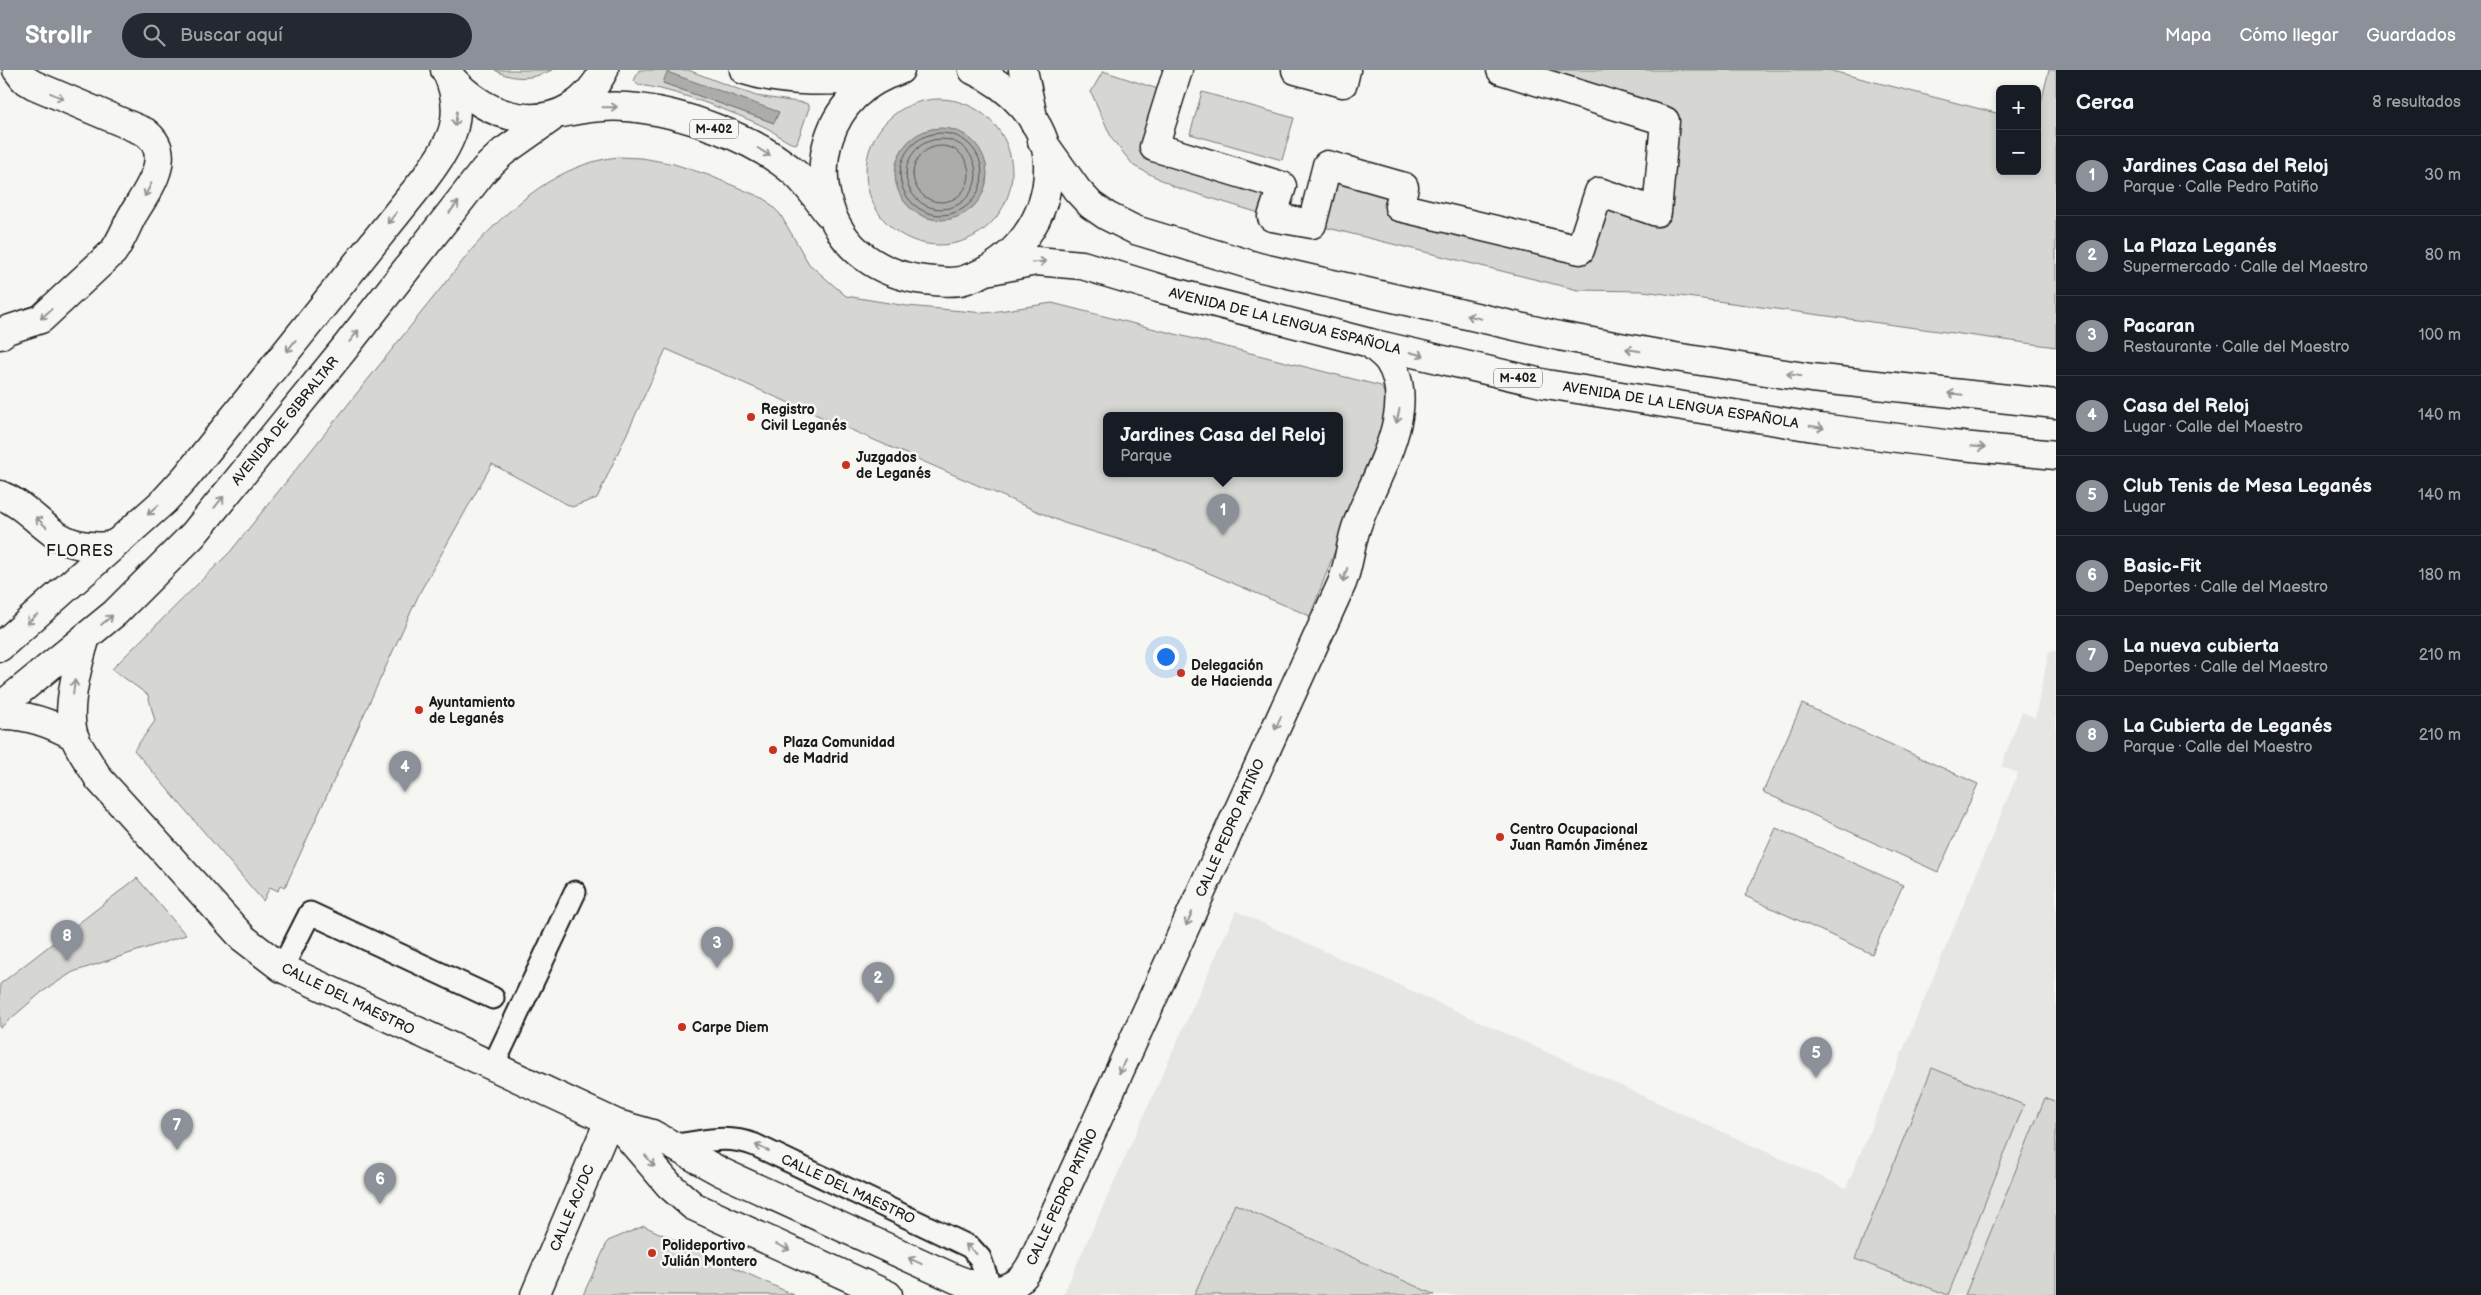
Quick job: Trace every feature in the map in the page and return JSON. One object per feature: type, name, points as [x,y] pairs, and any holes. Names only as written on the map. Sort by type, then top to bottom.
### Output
[{"type":"main road","points":[[0,335],[7,330],[41,319],[112,252],[121,241],[131,218],[148,191],[159,160],[157,144],[145,132],[34,85],[24,79],[17,70]]},
{"type":"main road","name":"AVENIDA DE GIBRALTAR","points":[[0,708],[115,613],[193,534],[344,348],[485,169],[503,152],[589,94],[604,70]]},
{"type":"main road","name":"M-402","points":[[744,70],[760,75],[805,80],[838,81],[892,72]]},
{"type":"main road","name":"M-402","points":[[973,70],[1017,98],[1077,190],[1091,205],[1107,216],[1135,230],[1258,267],[1559,336],[1675,357],[1811,378],[2056,404]]},
{"type":"main road","points":[[1023,70],[1038,131]]},
{"type":"main road","points":[[1178,70],[1154,147],[1282,186],[1272,217],[1312,224],[1327,164],[1404,187],[1399,207],[1580,250],[1599,192],[1657,212],[1665,121],[1501,70]]},
{"type":"main road","points":[[1296,70],[1343,83],[1346,70]]},
{"type":"main road","points":[[446,71],[482,105],[504,114],[527,119],[557,115]]},
{"type":"main road","points":[[0,647],[164,501],[198,463],[446,150],[457,119],[454,89],[446,71]]},
{"type":"main road","name":"M-402","points":[[835,222],[823,186],[823,163],[833,125],[855,94],[892,72]]},
{"type":"main road","name":"M-402","points":[[557,115],[585,108],[626,107],[646,109],[702,124],[762,150],[796,174],[835,222],[844,238],[858,252],[883,268],[904,277],[943,282],[962,281],[991,270],[1007,258],[1023,242],[1033,225],[1043,200],[1048,178],[1048,160],[1038,131]]},
{"type":"main road","name":"AVENIDA DE LA LENGUA ESPAÑOLA","points":[[991,270],[1036,262],[1082,265],[1167,290],[1370,343],[1555,385],[1820,428],[1952,445],[2056,455]]},
{"type":"main road","name":"CALLE PEDRO PATIÑO","points":[[994,1293],[1016,1285],[1024,1277],[1032,1263],[1342,583],[1356,528],[1385,460],[1400,411],[1398,384],[1389,361],[1370,343]]},
{"type":"main road","points":[[0,495],[26,510],[55,536],[67,542],[96,546],[116,543]]},
{"type":"main road","name":"CALLE DEL MAESTRO","points":[[86,637],[75,679],[72,706],[74,736],[100,779],[243,938],[282,968],[613,1123],[652,1134],[738,1180],[956,1279],[994,1293]]},
{"type":"main road","points":[[0,716],[28,717],[55,726],[74,736]]},
{"type":"main road","name":"CALLE DEL MAESTRO","points":[[613,1123],[669,1185],[693,1206],[888,1295]]},
{"type":"main road","name":"CALLE AC/DC","points":[[534,1295],[613,1123]]},
{"type":"lane","points":[[493,1066],[575,892]]},
{"type":"lane","points":[[282,968],[310,913],[493,998]]},
{"type":"lane","name":"CALLE DEL MAESTRO","points":[[673,1145],[723,1138],[742,1140],[755,1145],[964,1243],[980,1258],[994,1293]]},
{"type":"shaded area","points":[[495,70],[552,70],[524,78],[509,76]]},
{"type":"shaded area","points":[[639,70],[688,70],[756,96],[805,103],[809,105],[809,108],[797,143],[794,144],[767,128],[738,115],[685,96],[638,85],[634,81]],"holes":[[[663,83],[778,112],[774,123]]]},
{"type":"shaded area","points":[[1556,70],[1828,70],[1996,113],[1996,175],[2041,175],[2041,102],[2049,70],[2056,70],[2056,347],[1643,291],[1578,290],[1312,224],[1327,165],[1404,187],[1399,207],[1579,250],[1599,192],[1657,212],[1665,121],[1555,88]]},
{"type":"shaded area","points":[[1103,71],[1170,93],[1154,147],[1282,186],[1272,217],[1175,187],[1134,166],[1112,139],[1091,92]]},
{"type":"shaded area","points":[[1202,92],[1294,118],[1282,160],[1190,134]]},
{"type":"shaded area","points":[[939,99],[967,104],[991,120],[1007,144],[1012,172],[1007,200],[991,224],[967,240],[939,245],[911,240],[887,224],[871,200],[866,172],[871,144],[887,120],[911,104]]},
{"type":"shaded area","points":[[618,157],[642,158],[674,164],[708,175],[765,199],[780,214],[809,264],[846,296],[907,306],[985,313],[1052,303],[1381,386],[1387,399],[1382,428],[1310,616],[1157,551],[1064,523],[666,349],[597,498],[572,507],[492,464],[420,592],[285,887],[280,885],[278,891],[270,887],[263,901],[134,750],[155,721],[148,695],[112,669],[230,552],[473,248],[520,202],[556,177],[596,161]]},
{"type":"shaded area","points":[[2049,651],[2056,651],[2056,1295],[1063,1295],[1236,911],[1846,1188],[2018,773],[2001,766],[2022,712],[2035,718]]},
{"type":"shaded area","points":[[1802,704],[1978,784],[1938,872],[1763,792]]},
{"type":"shaded area","points":[[1776,828],[1903,885],[1872,954],[1745,896]]},
{"type":"shaded area","points":[[137,878],[186,935],[73,972],[42,992],[0,1028],[0,984]]},
{"type":"shaded area","points":[[1932,1068],[2024,1105],[1948,1295],[1855,1259]]},
{"type":"shaded area","points":[[2045,1098],[2056,1103],[2056,1295],[1965,1295]]},
{"type":"shaded area","points":[[1235,1204],[1435,1295],[1194,1295]]},
{"type":"shaded area","name":"Polideportivo Julián Montero","points":[[644,1226],[794,1295],[583,1295],[608,1241]]},
{"type":"water","points":[[667,72],[779,112],[774,123],[663,83]]},
{"type":"water","points":[[932,128],[950,128],[967,135],[980,148],[987,165],[987,183],[980,200],[967,213],[950,220],[932,220],[915,213],[902,200],[895,183],[895,165],[902,148],[915,135]]},
{"type":"place","name":"Registro Civil Leganés","points":[[751,417]]},
{"type":"place","name":"Juzgados de Leganés","points":[[846,465]]},
{"type":"place","name":"Jardines Casa del Reloj","points":[[1223,535]]},
{"type":"place","name":"Delegación de Hacienda","points":[[1181,673]]},
{"type":"place","name":"Ayuntamiento de Leganés","points":[[419,710]]},
{"type":"place","name":"Plaza Comunidad de Madrid","points":[[773,750]]},
{"type":"place","name":"Casa del Reloj","points":[[405,792]]},
{"type":"place","name":"Centro Ocupacional Juan Ramón Jiménez","points":[[1500,837]]},
{"type":"place","name":"La Cubierta de Leganés","points":[[67,961]]},
{"type":"place","name":"Pacaran","points":[[717,968]]},
{"type":"place","name":"La Plaza Leganés","points":[[878,1003]]},
{"type":"place","name":"Carpe Diem","points":[[682,1027]]},
{"type":"place","name":"Club Tenis de Mesa Leganés","points":[[1816,1078]]},
{"type":"place","name":"La nueva cubierta","points":[[177,1150]]},
{"type":"place","name":"Basic-Fit","points":[[380,1204]]},
{"type":"place","name":"Polideportivo Julián Montero","points":[[652,1253]]},
{"type":"district","name":"FLORES","points":[[80,551]]}]
